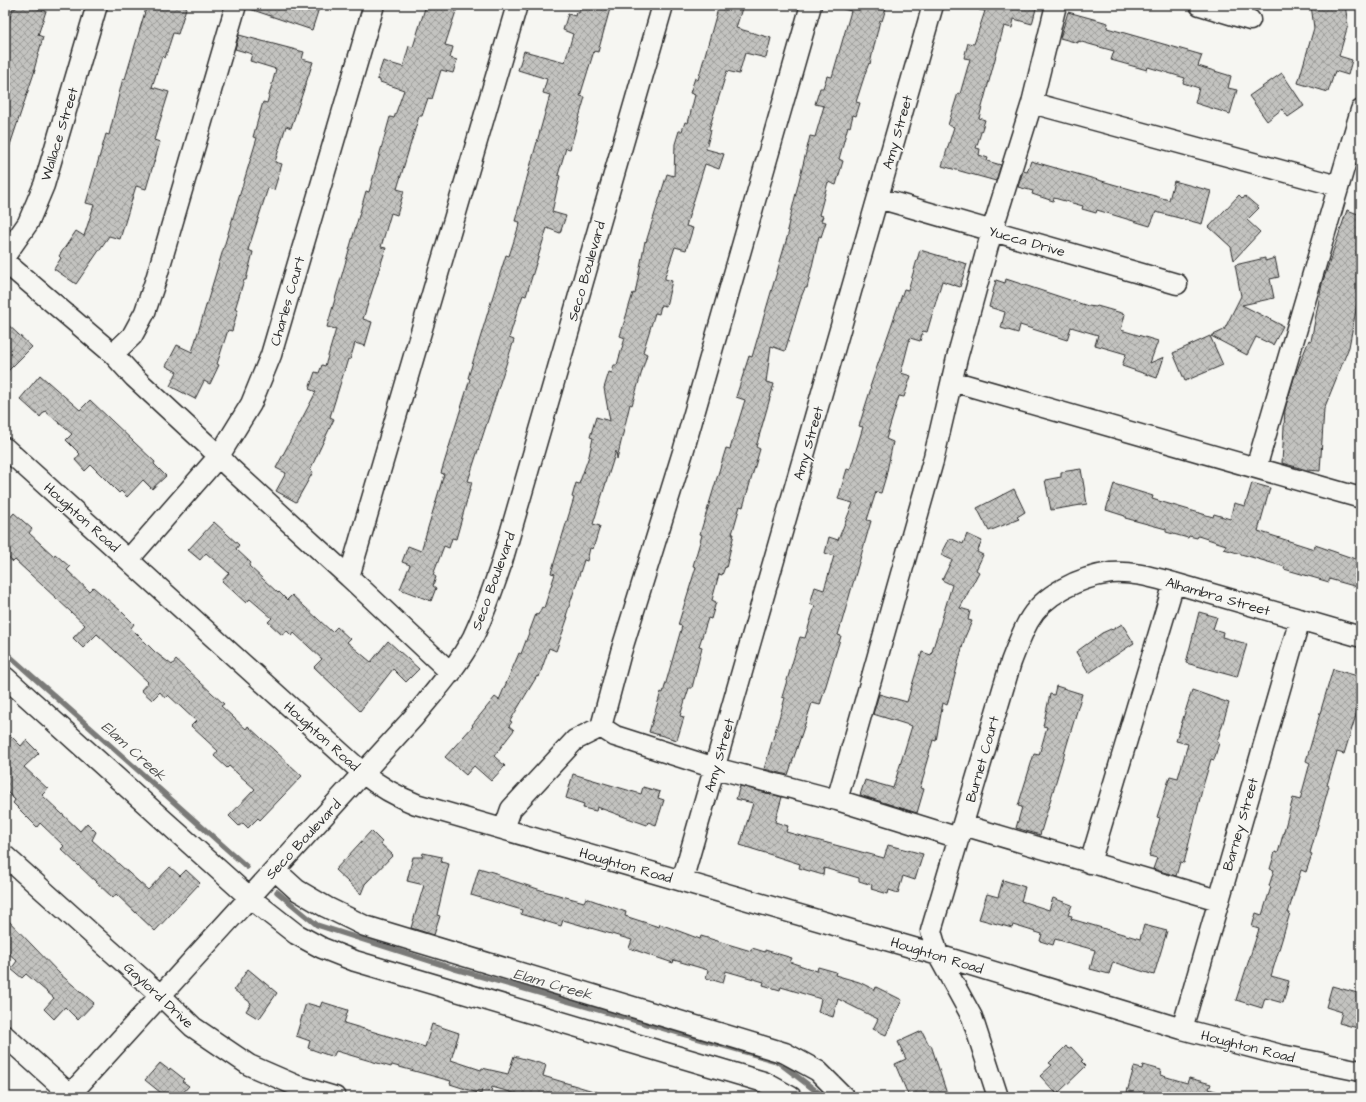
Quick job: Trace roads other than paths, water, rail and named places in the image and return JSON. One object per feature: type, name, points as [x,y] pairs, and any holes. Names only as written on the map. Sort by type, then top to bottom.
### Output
[{"type":"street","name":"Wallace Street","points":[[5,256],[28,223],[44,185],[98,5]]},
{"type":"street","points":[[113,354],[132,336],[145,312],[236,5]]},
{"type":"street","name":"Charles Court","points":[[129,559],[219,456],[251,404],[271,355],[374,5]]},
{"type":"street","points":[[349,577],[517,5]]},
{"type":"street","name":"Seco Boulevard","points":[[70,1096],[160,995],[364,774],[451,673],[472,637],[489,599],[501,565],[663,5]]},
{"type":"street","points":[[504,829],[510,809],[575,740],[600,727],[621,652],[683,452],[811,5]]},
{"type":"street","name":"Amy Street","points":[[682,881],[933,5]]},
{"type":"street","points":[[837,800],[933,461],[952,381],[992,231],[1032,103],[1056,5]]},
{"type":"street","points":[[1200,5],[1250,20]]},
{"type":"street","points":[[1032,103],[1338,186]]},
{"type":"street","points":[[1256,468],[1361,110]]},
{"type":"street","name":"Yucca Drive","points":[[878,198],[1177,284]]},
{"type":"street","points":[[5,262],[113,354],[134,377],[229,467],[451,673]]},
{"type":"street","points":[[952,381],[1361,498]]},
{"type":"street","name":"Houghton Road","points":[[5,448],[380,788],[416,804],[938,955],[1182,1029],[1281,1055],[1361,1071]]},
{"type":"street","name":"Alhambra Street","points":[[1073,584],[1112,573],[1147,576],[1361,637]]},
{"type":"street","points":[[1090,864],[1174,583]]},
{"type":"street","name":"Burnet Court","points":[[998,1097],[972,1017],[938,955],[932,931],[1011,662],[1028,622],[1048,597],[1073,584]]},
{"type":"street","name":"Barney Street","points":[[1182,1029],[1300,619]]},
{"type":"street","points":[[5,677],[250,898],[296,934],[322,948],[355,961],[764,1082],[791,1097]]},
{"type":"street","points":[[600,727],[615,736],[715,768],[1090,864],[1218,900]]},
{"type":"street","name":"Gaylord Drive","points":[[5,856],[160,995],[193,1027],[250,1065],[295,1085],[336,1097]]},
{"type":"street","points":[[275,870],[297,890],[326,908],[365,926],[785,1053],[818,1071],[844,1097]]},
{"type":"street","points":[[5,1036],[70,1096]]},
{"type":"waterway","name":"Elam Creek","points":[[5,652],[247,867]]},
{"type":"waterway","name":"Elam Creek","points":[[277,892],[317,925],[452,968],[777,1061],[824,1097]]}]
